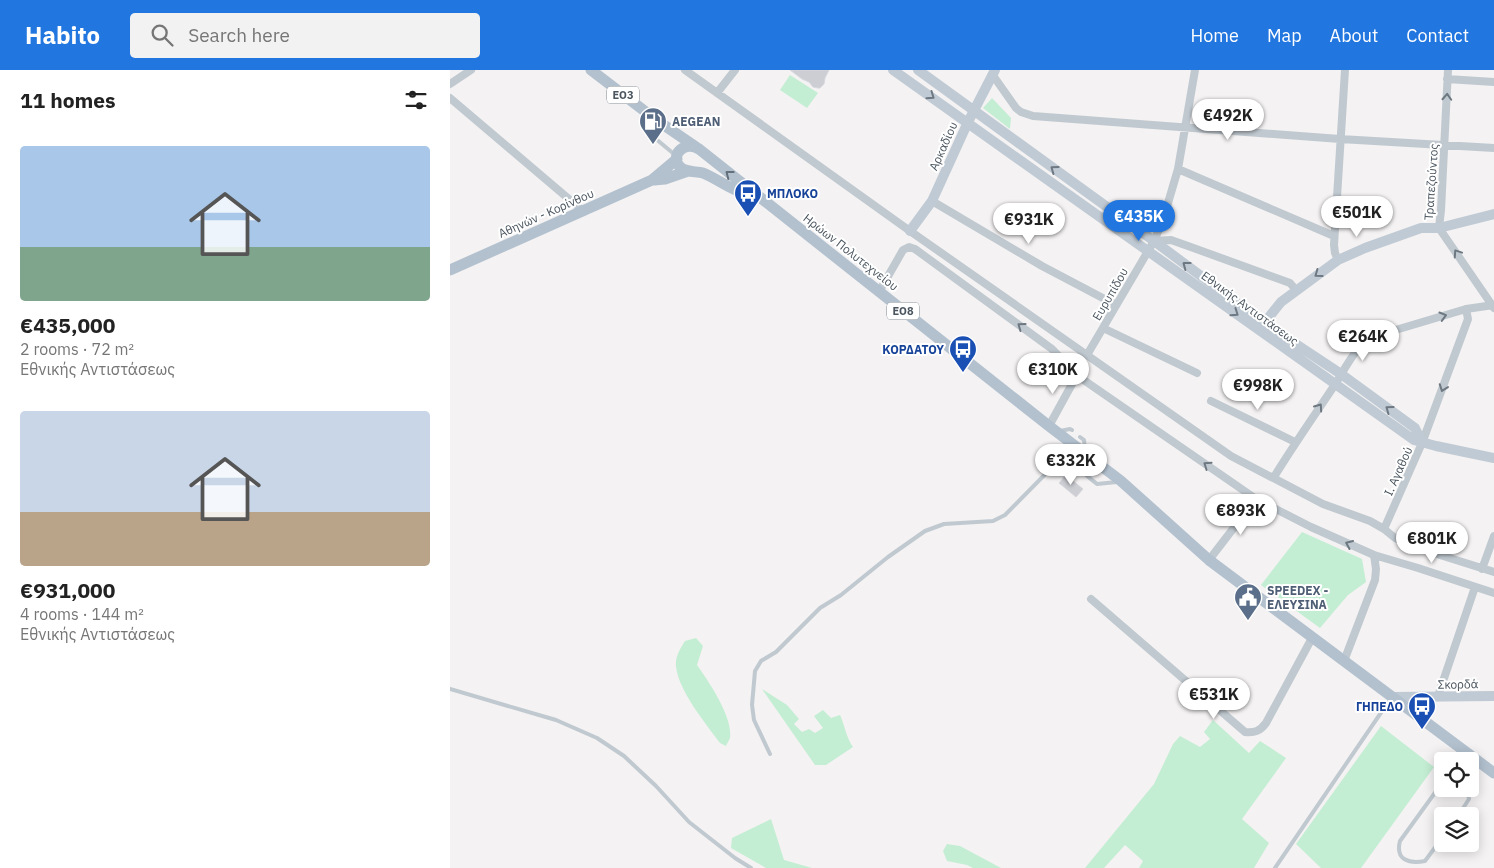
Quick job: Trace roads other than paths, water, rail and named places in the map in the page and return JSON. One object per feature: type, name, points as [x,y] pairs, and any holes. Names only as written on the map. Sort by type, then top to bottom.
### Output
[{"type":"main road","name":"Ηρώων Πολυτεχνείου","points":[[591,70],[644,111],[698,149],[1053,429],[1079,446],[1209,560],[1392,697],[1461,752]]},
{"type":"main road","name":"Ηρώων Πολυτεχνείου","points":[[655,119],[678,156],[678,162],[682,168],[710,176],[738,191],[757,196]]},
{"type":"main road","points":[[678,156],[687,146],[698,149],[702,161],[697,169],[690,171]]},
{"type":"main road","name":"Αθηνών - Κορίνθου","points":[[450,270],[652,180],[671,165],[678,156]]},
{"type":"main road","name":"Αθηνών - Κορίνθου","points":[[652,180],[664,179],[690,171]]},
{"type":"main road","name":"Ηρώων Πολυτεχνείου","points":[[1479,765],[1494,773]]},
{"type":"street","points":[[450,84],[471,70]]},
{"type":"street","points":[[685,70],[910,231],[1231,456],[1323,504],[1370,521],[1395,538],[1494,572]]},
{"type":"street","points":[[717,93],[735,70]]},
{"type":"street","name":"Εθνικής Αντιστάσεως","points":[[894,70],[1148,250],[1261,326],[1341,374],[1415,428],[1422,443]]},
{"type":"street","name":"Εθνικής Αντιστάσεως","points":[[918,70],[1154,241],[1335,384],[1394,427],[1422,443]]},
{"type":"street","name":"Ευρυπίδου","points":[[1086,355],[1154,241],[1168,205],[1178,169],[1195,70]]},
{"type":"street","points":[[1338,260],[1335,253],[1334,236],[1345,70]]},
{"type":"street","name":"Τραπεζούντος","points":[[1448,70],[1439,228],[1493,306]]},
{"type":"street","points":[[993,72],[1016,108],[1026,114],[1340,139],[1494,148]]},
{"type":"street","name":"Αρκαδίου","points":[[910,231],[932,201],[993,72]]},
{"type":"street","points":[[1447,79],[1494,82]]},
{"type":"street","points":[[450,98],[583,211]]},
{"type":"street","points":[[1178,169],[1334,236]]},
{"type":"street","points":[[932,201],[1042,266],[1116,305]]},
{"type":"street","points":[[1261,326],[1281,302],[1338,260],[1421,228],[1439,228],[1494,214]]},
{"type":"street","points":[[1154,241],[1172,240],[1290,284],[1296,290]]},
{"type":"street","points":[[879,292],[903,250],[909,247],[914,249],[1052,349],[1077,375],[1256,499],[1311,527],[1374,555],[1494,594]]},
{"type":"street","points":[[1274,477],[1341,374],[1361,346],[1372,337],[1466,309],[1493,306]]},
{"type":"street","name":"Ι. Αγαθού","points":[[1384,529],[1422,443],[1468,319],[1466,309]]},
{"type":"street","points":[[1103,328],[1197,373]]},
{"type":"street","points":[[1053,429],[1077,375]]},
{"type":"street","points":[[1212,401],[1295,442]]},
{"type":"street","points":[[1422,443],[1494,458]]},
{"type":"street","points":[[1209,560],[1256,499]]},
{"type":"street","points":[[1482,569],[1494,536]]},
{"type":"street","points":[[1344,661],[1375,580],[1374,555]]},
{"type":"street","points":[[1438,696],[1475,587]]},
{"type":"street","points":[[1092,599],[1245,732],[1261,730],[1266,723],[1312,638]]},
{"type":"street","name":"Σκορδά","points":[[1392,697],[1494,696]]},
{"type":"lane","points":[[644,111],[644,129],[678,156]]},
{"type":"lane","points":[[1053,429],[1072,430]]},
{"type":"lane","points":[[1079,446],[1077,458],[1079,470],[1097,484],[1121,481]]},
{"type":"lane","points":[[770,754],[754,720],[752,705],[755,671],[761,661],[776,652],[820,608],[841,595],[888,556],[925,531],[944,524],[993,521],[1005,515],[1079,446]]},
{"type":"lane","points":[[450,689],[556,720],[597,738],[624,756],[690,822],[735,858],[751,868]]},
{"type":"lane","points":[[1275,868],[1392,697]]},
{"type":"lane","points":[[1434,794],[1400,841],[1399,846],[1402,856],[1406,861],[1413,862],[1424,861],[1434,848]]},
{"type":"place","name":"AEGEAN","points":[[653,145]]},
{"type":"place","name":"ΜΠΛΟΚΟ","points":[[748,217]]},
{"type":"place","name":"ΚΟΡΔΑΤΟΥ","points":[[963,373]]},
{"type":"place","name":"SPEEDEX - ΕΛΕΥΣΙΝΑ","points":[[1248,621]]},
{"type":"place","name":"ΓΗΠΕΔΟ","points":[[1422,730]]}]
